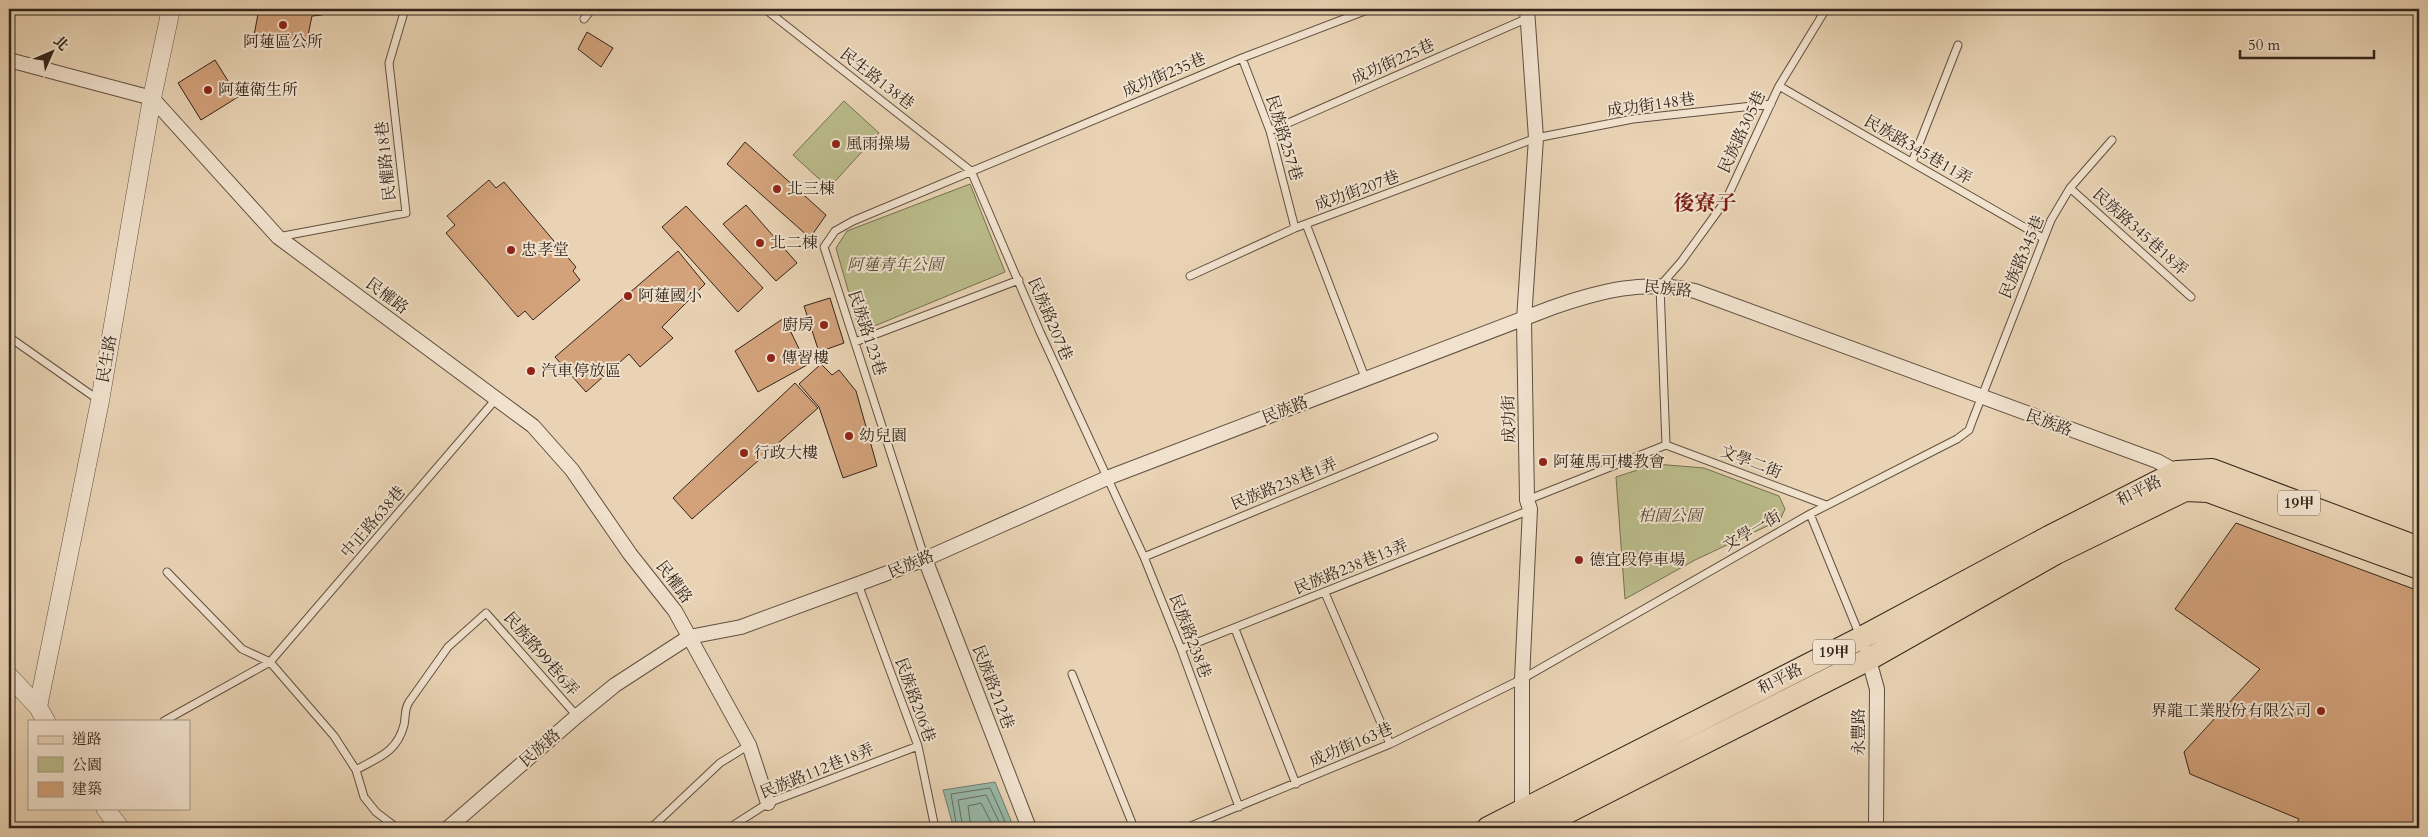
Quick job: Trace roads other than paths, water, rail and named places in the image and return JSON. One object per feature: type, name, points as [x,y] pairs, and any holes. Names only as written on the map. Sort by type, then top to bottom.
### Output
[{"type":"main road","name":"民族路","points":[[2181,481],[2212,470],[2419,548]]},
{"type":"main road","name":"民族路","points":[[2181,481],[2419,568]]},
{"type":"main road","name":"和平路","points":[[1488,828],[1522,819],[2049,537],[2181,481]]},
{"type":"main road","name":"和平路","points":[[1536,828],[1869,659],[2181,481]]},
{"type":"street","name":"民生路","points":[[42,714],[100,401],[152,98],[171,9]]},
{"type":"street","name":"成功街","points":[[1522,819],[1522,679],[1529,504],[1524,320],[1536,138],[1527,13]]},
{"type":"street","points":[[9,60],[152,98]]},
{"type":"street","name":"民權路","points":[[152,98],[278,237],[533,426],[560,455],[630,554],[675,611],[749,745],[768,803]]},
{"type":"street","name":"民族路","points":[[448,828],[577,716],[615,686],[689,637],[741,626],[858,584],[925,558],[1107,478],[1590,294],[1627,286],[1679,287],[1695,291],[2157,462],[2181,481]]},
{"type":"street","name":"民族路212巷","points":[[925,558],[1029,828]]},
{"type":"street","name":"永豐路","points":[[1861,638],[1869,659],[1876,689],[1876,828]]},
{"type":"street","points":[[9,676],[42,714]]},
{"type":"street","points":[[106,810],[120,828]]},
{"type":"lane","name":"民權路18巷","points":[[278,237],[406,213],[389,63],[405,9]]},
{"type":"lane","points":[[584,19],[592,9]]},
{"type":"lane","name":"民生路138巷","points":[[765,9],[971,171]]},
{"type":"lane","name":"成功街235巷","points":[[971,171],[1242,58],[1370,9]]},
{"type":"lane","name":"民族路305巷","points":[[1660,286],[1681,262],[1726,200],[1779,86],[1826,9]]},
{"type":"lane","name":"成功街225巷","points":[[1270,131],[1527,13]]},
{"type":"lane","points":[[1912,162],[1958,44]]},
{"type":"lane","name":"民族路257巷","points":[[1242,58],[1270,131],[1295,228]]},
{"type":"lane","name":"民族路345巷11弄","points":[[1779,86],[2043,238]]},
{"type":"lane","name":"成功街148巷","points":[[1536,138],[1633,119],[1771,104]]},
{"type":"lane","name":"成功街207巷","points":[[1190,276],[1295,228],[1536,138]]},
{"type":"lane","name":"民族路345巷","points":[[1980,398],[2043,238],[2070,188],[2112,140]]},
{"type":"lane","name":"民族路207巷","points":[[971,171],[1040,332],[1107,478]]},
{"type":"lane","name":"民族路123巷","points":[[925,558],[824,247],[836,231],[852,221],[971,171]]},
{"type":"lane","name":"民族路345巷18弄","points":[[2070,188],[2191,296]]},
{"type":"lane","points":[[1306,224],[1366,380]]},
{"type":"lane","points":[[855,342],[1019,280]]},
{"type":"lane","points":[[1529,504],[1666,445],[1660,286]]},
{"type":"lane","points":[[9,337],[100,401]]},
{"type":"lane","name":"文學一街","points":[[1522,679],[1826,505],[1957,439],[1968,430],[1980,398]]},
{"type":"lane","name":"中正路638巷","points":[[166,720],[270,662],[496,399]]},
{"type":"lane","name":"民族路238巷1弄","points":[[1144,557],[1434,437]]},
{"type":"lane","name":"文學二街","points":[[1666,445],[1826,505]]},
{"type":"lane","name":"民族路238巷","points":[[1107,478],[1144,557],[1181,649],[1239,807]]},
{"type":"lane","name":"民族路238巷13弄","points":[[1181,649],[1326,593],[1529,504]]},
{"type":"lane","points":[[1810,514],[1861,638]]},
{"type":"lane","points":[[167,572],[242,648],[270,662],[334,736],[356,770],[364,797],[376,812],[397,828]]},
{"type":"lane","name":"民族路206巷","points":[[858,584],[918,746],[935,828]]},
{"type":"lane","points":[[1326,593],[1390,744]]},
{"type":"lane","name":"民族路99巷6弄","points":[[356,770],[391,750],[400,738],[404,722],[404,710],[409,702],[448,647],[486,613],[577,716]]},
{"type":"lane","points":[[1235,629],[1296,784]]},
{"type":"lane","points":[[1072,674],[1134,828]]},
{"type":"lane","name":"成功街163巷","points":[[1186,828],[1390,744],[1522,679]]},
{"type":"lane","points":[[651,828],[720,763],[749,745]]},
{"type":"lane","name":"民族路112巷18弄","points":[[729,828],[768,803],[918,746]]},
{"type":"water","points":[[995,782],[1014,828],[952,828],[943,790]]},
{"type":"place","name":"阿蓮區公所","points":[[283,25]]},
{"type":"place","name":"阿蓮衛生所","points":[[208,90]]},
{"type":"place","name":"風雨操場","points":[[836,144]]},
{"type":"place","name":"北三棟","points":[[777,189]]},
{"type":"place","name":"北二棟","points":[[760,243]]},
{"type":"place","name":"忠孝堂","points":[[511,250]]},
{"type":"place","name":"阿蓮國小","points":[[628,296]]},
{"type":"place","name":"廚房","points":[[824,325]]},
{"type":"place","name":"傳習樓","points":[[771,358]]},
{"type":"place","name":"汽車停放區","points":[[531,371]]},
{"type":"place","name":"幼兒園","points":[[849,436]]},
{"type":"place","name":"行政大樓","points":[[744,453]]},
{"type":"place","name":"阿蓮馬可樓教會","points":[[1543,462]]},
{"type":"place","name":"德宜段停車場","points":[[1579,560]]},
{"type":"place","name":"界龍工業股份有限公司","points":[[2321,711]]},
{"type":"district","name":"後寮子","points":[[1705,203]]},
{"type":"park label","name":"阿蓮青年公園","points":[[895,265]]},
{"type":"park label","name":"柏園公園","points":[[1670,516]]}]
